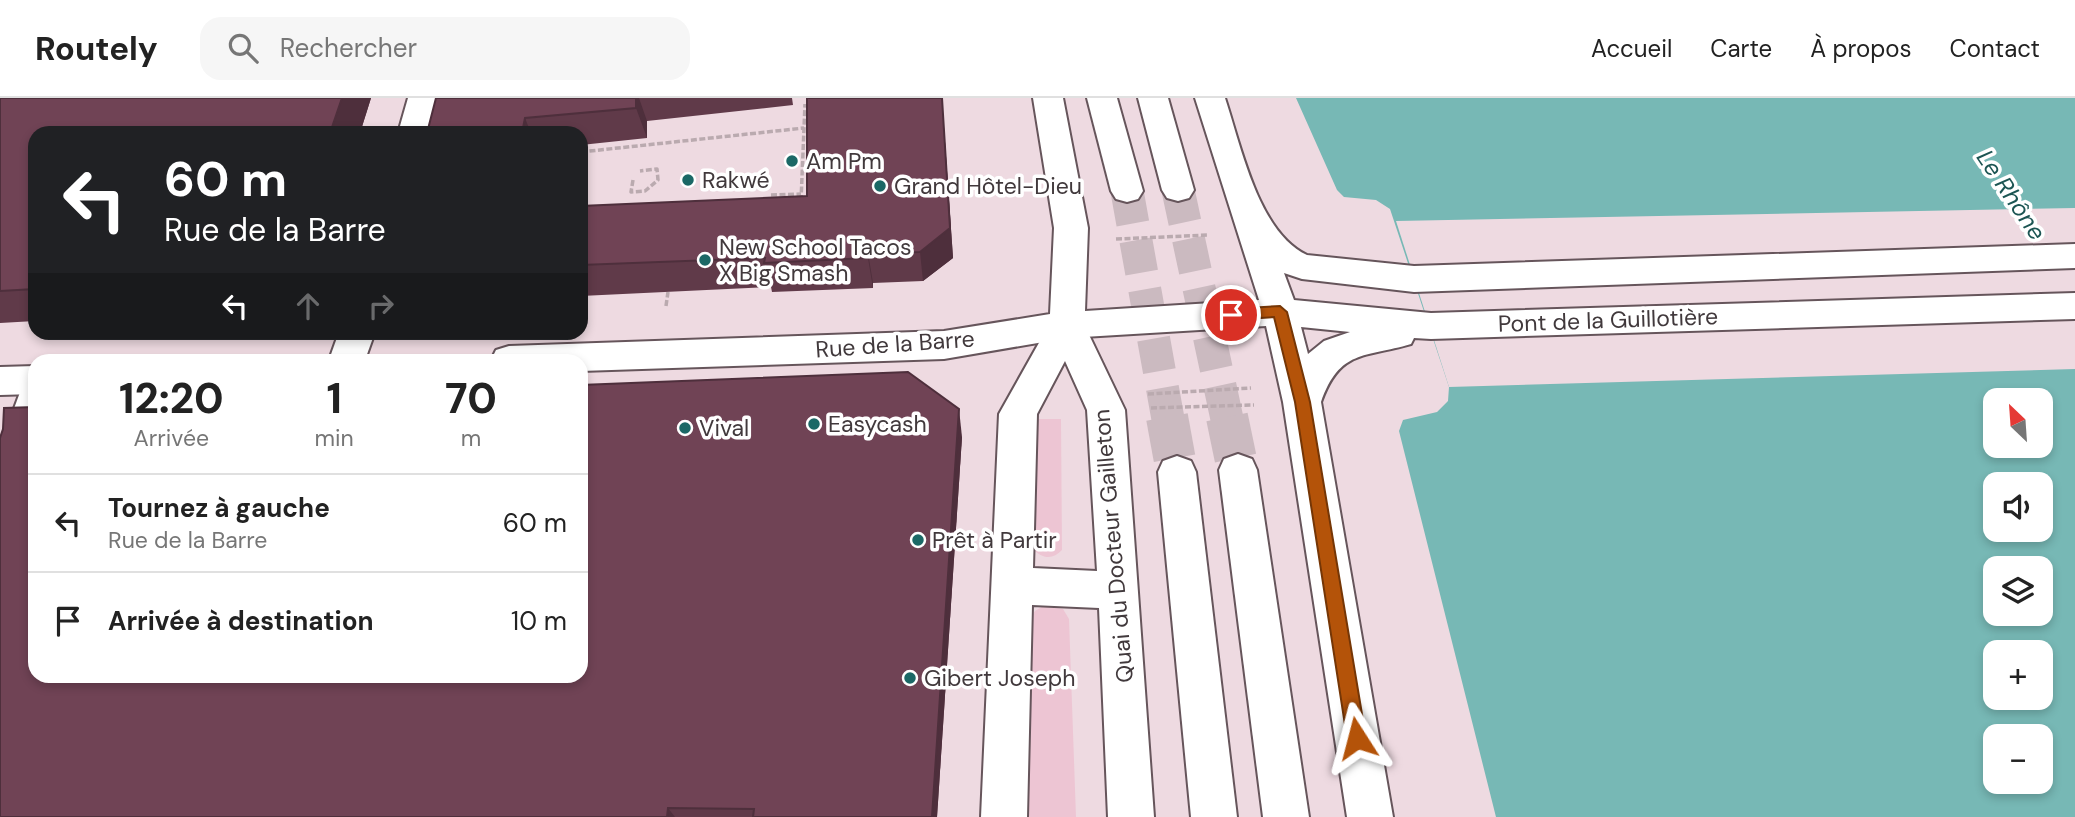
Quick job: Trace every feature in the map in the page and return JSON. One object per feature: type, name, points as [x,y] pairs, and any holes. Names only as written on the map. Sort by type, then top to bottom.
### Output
[{"type":"main road","points":[[415,126],[423,98]]},
{"type":"main road","points":[[1004,817],[1018,414],[1067,325],[1071,228],[1048,98]]},
{"type":"main road","points":[[1102,98],[1127,191]]},
{"type":"main road","points":[[1153,98],[1178,190]]},
{"type":"main road","points":[[1210,98],[1280,312],[1302,402],[1370,817]]},
{"type":"main road","name":"Pont de la Guillotière","points":[[1248,215],[1285,259],[1302,267],[1414,279],[2075,256]]},
{"type":"main road","name":"Pont de la Guillotière","points":[[1280,312],[1361,289],[1414,279]]},
{"type":"main road","name":"Pont de la Guillotière","points":[[1280,312],[1431,326],[2075,306]]},
{"type":"main road","name":"Rue de la Barre","points":[[588,357],[944,345],[1067,325],[1280,312]]},
{"type":"main road","name":"Quai du Docteur Gailleton","points":[[1067,325],[1106,410],[1132,817]]},
{"type":"main road","points":[[1302,402],[1311,376],[1321,361],[1333,352],[1349,344],[1431,326]]},
{"type":"main road","points":[[0,381],[28,380]]},
{"type":"main road","points":[[0,504],[28,418]]},
{"type":"main road","points":[[1238,470],[1286,817]]},
{"type":"main road","points":[[1177,472],[1214,817]]},
{"type":"main road","points":[[1012,586],[1119,590]]},
{"type":"path","points":[[800,206],[805,104]]},
{"type":"path","points":[[588,151],[804,128]]},
{"type":"path","points":[[633,180],[631,192],[645,191],[658,180],[657,169],[640,171]]},
{"type":"path","points":[[771,195],[801,194]]},
{"type":"path","points":[[1104,240],[1210,235]]},
{"type":"path","points":[[666,306],[668,292]]},
{"type":"path","points":[[1142,395],[1253,388]]},
{"type":"path","points":[[1137,409],[1259,405]]},
{"type":"shaded area","points":[[1032,419],[1061,419],[1062,550],[1051,557],[1033,549]]},
{"type":"shaded area","points":[[1045,605],[1063,609],[1069,619],[1076,817],[1022,817],[1029,620],[1035,611]]},
{"type":"water","name":"Le Rhône","points":[[1296,98],[2075,98],[2075,817],[1496,817],[1399,431],[1403,420],[1437,412],[1448,401],[1449,387],[1390,209],[1376,200],[1344,197],[1337,190]]},
{"type":"pier","points":[[2075,208],[2075,369],[1449,387],[1396,221]]},
{"type":"building","points":[[0,98],[342,98],[332,126],[28,126],[28,289],[0,291]]},
{"type":"building","points":[[436,98],[636,98],[636,108],[525,118],[523,126],[429,126]]},
{"type":"building","points":[[807,98],[942,98],[950,228],[920,252],[868,253],[868,258],[764,263],[765,258],[588,265],[588,206],[807,196]]},
{"type":"building","points":[[908,372],[959,409],[932,817],[753,817],[754,809],[668,808],[667,817],[0,817],[0,438],[4,408],[28,407],[28,683],[588,683],[588,385]]},
{"type":"tunnel","points":[[1178,190],[1227,419]]},
{"type":"tunnel","points":[[1127,191],[1168,419]]},
{"type":"tunnel","points":[[1167,417],[1177,472]]},
{"type":"tunnel","points":[[1227,417],[1238,470]]},
{"type":"place","name":"Am Pm","points":[[792,161]]},
{"type":"place","name":"Rakwé","points":[[688,180]]},
{"type":"place","name":"Grand Hôtel-Dieu","points":[[880,186]]},
{"type":"place","name":"New School Tacos X Big Smash","points":[[705,260]]},
{"type":"place","name":"Easycash","points":[[814,424]]},
{"type":"place","name":"Vival","points":[[685,428]]},
{"type":"place","name":"Prêt à Partir","points":[[918,540]]},
{"type":"place","name":"Gibert Joseph","points":[[910,678]]},
{"type":"route","points":[[1231,315],[1280,312],[1302,402],[1357,738]]}]
